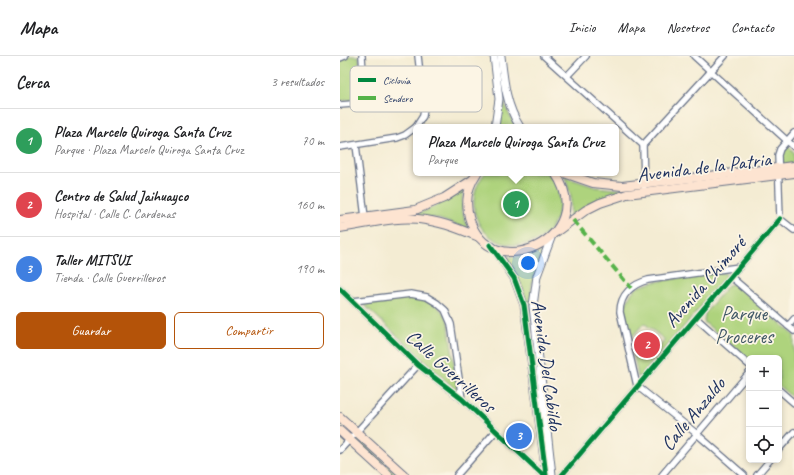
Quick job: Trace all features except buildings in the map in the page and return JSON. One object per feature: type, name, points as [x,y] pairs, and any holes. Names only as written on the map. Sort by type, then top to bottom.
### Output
[{"type":"main road","name":"Avenida de la Patria","points":[[571,176],[581,180],[607,186],[644,187],[778,171],[794,166]]},
{"type":"main road","name":"Avenida de la Patria","points":[[778,171],[794,173]]},
{"type":"main road","points":[[340,220],[405,213],[424,208],[444,198],[474,176]]},
{"type":"main road","points":[[475,176],[467,195],[467,211],[472,225],[482,238],[490,245]]},
{"type":"main road","points":[[553,235],[563,218],[565,203],[563,187],[558,176]]},
{"type":"main road","name":"Avenida de la Patria","points":[[490,245],[505,251],[522,252],[537,247],[586,210],[600,203],[644,187]]},
{"type":"main road","points":[[340,228],[397,220],[425,219],[450,225],[482,238]]},
{"type":"main road","points":[[340,417],[404,475]]},
{"type":"main road","points":[[340,431],[388,475]]},
{"type":"street","points":[[340,58],[345,56]]},
{"type":"street","points":[[362,56],[363,66]]},
{"type":"street","points":[[418,56],[419,66]]},
{"type":"street","points":[[494,56],[499,98],[495,124]]},
{"type":"street","points":[[501,56],[505,94],[514,118],[518,124]]},
{"type":"street","points":[[544,56],[643,145]]},
{"type":"street","points":[[567,76],[586,56]]},
{"type":"street","points":[[694,56],[794,148]]},
{"type":"street","points":[[644,187],[643,145],[725,56]]},
{"type":"street","points":[[340,105],[350,104]]},
{"type":"street","points":[[418,124],[424,112]]},
{"type":"street","points":[[340,147],[397,138],[413,130]]},
{"type":"street","points":[[794,133],[778,155],[780,219],[794,230]]},
{"type":"street","points":[[356,145],[365,217]]},
{"type":"street","name":"Avenida Chimoré","points":[[562,475],[780,219]]},
{"type":"street","name":"Avenida Del Cabildo","points":[[552,475],[533,306],[537,276],[553,235]]},
{"type":"street","name":"Avenida Del Cabildo","points":[[490,245],[514,278],[524,305],[545,475]]},
{"type":"street","points":[[739,267],[648,280],[637,283],[624,296],[620,305],[620,312],[637,386],[697,434],[744,475]]},
{"type":"street","points":[[731,277],[794,331]]},
{"type":"street","name":"Calle Guerrilleros","points":[[341,291],[418,364],[462,399],[495,432],[545,475]]},
{"type":"street","points":[[353,301],[411,294],[427,297],[437,303],[444,310],[451,324],[462,399]]},
{"type":"street","points":[[696,318],[746,362]]},
{"type":"street","points":[[788,326],[794,319]]},
{"type":"street","points":[[340,450],[418,364]]},
{"type":"street","name":"Calle Anzaldo","points":[[662,475],[746,377]]},
{"type":"street","points":[[780,391],[794,403]]},
{"type":"street","points":[[456,475],[495,432]]},
{"type":"street","points":[[782,446],[794,432]]},
{"type":"street","points":[[757,475],[767,463]]},
{"type":"green space","points":[[348,56],[359,56],[360,66],[350,66],[350,100],[340,101],[340,60]]},
{"type":"green space","points":[[502,90],[505,105],[514,124],[499,124]]},
{"type":"green space","points":[[788,146],[794,152],[794,163],[782,165],[782,154]]},
{"type":"green space","points":[[483,176],[550,176],[556,185],[559,195],[559,209],[553,225],[542,237],[529,243],[515,245],[500,242],[488,235],[478,223],[474,206],[474,197]]},
{"type":"green space","points":[[565,177],[595,187],[625,190],[590,203],[570,218],[571,197]]},
{"type":"green space","points":[[463,189],[462,210],[468,229],[436,218],[408,216],[428,210]]},
{"type":"green space","points":[[543,251],[532,283],[530,312],[522,286],[504,257],[525,257]]},
{"type":"green space","name":"Parque Proceres","points":[[713,273],[725,273],[727,276],[641,377],[638,377],[624,308],[632,292],[638,287],[654,282]],"holes":[[[644,323],[665,340],[647,361],[633,350],[631,338]]]},
{"type":"green space","name":"Parque Proceres","points":[[733,284],[737,286],[794,335],[794,399],[782,389],[782,355],[746,355],[746,357],[704,322],[705,313],[728,285]]},
{"type":"green space","points":[[411,296],[437,306],[448,320],[458,392],[361,302]]},
{"type":"green space","points":[[356,439],[358,439],[398,475],[393,475],[356,442]]},
{"type":"marked path","points":[[573,220],[631,288]]},
{"type":"cycle path","points":[[562,475],[780,219]]},
{"type":"cycle path","points":[[490,245],[514,278],[524,305],[546,475]]},
{"type":"cycle path","points":[[340,289],[418,365],[462,399],[543,475]]},
{"type":"place","name":"Plaza Marcelo Quiroga Santa Cruz","points":[[516,204]]},
{"type":"place","name":"Centro de Salud Jaihuayco","points":[[647,345]]},
{"type":"place","name":"Taller MITSUI","points":[[519,436]]}]
